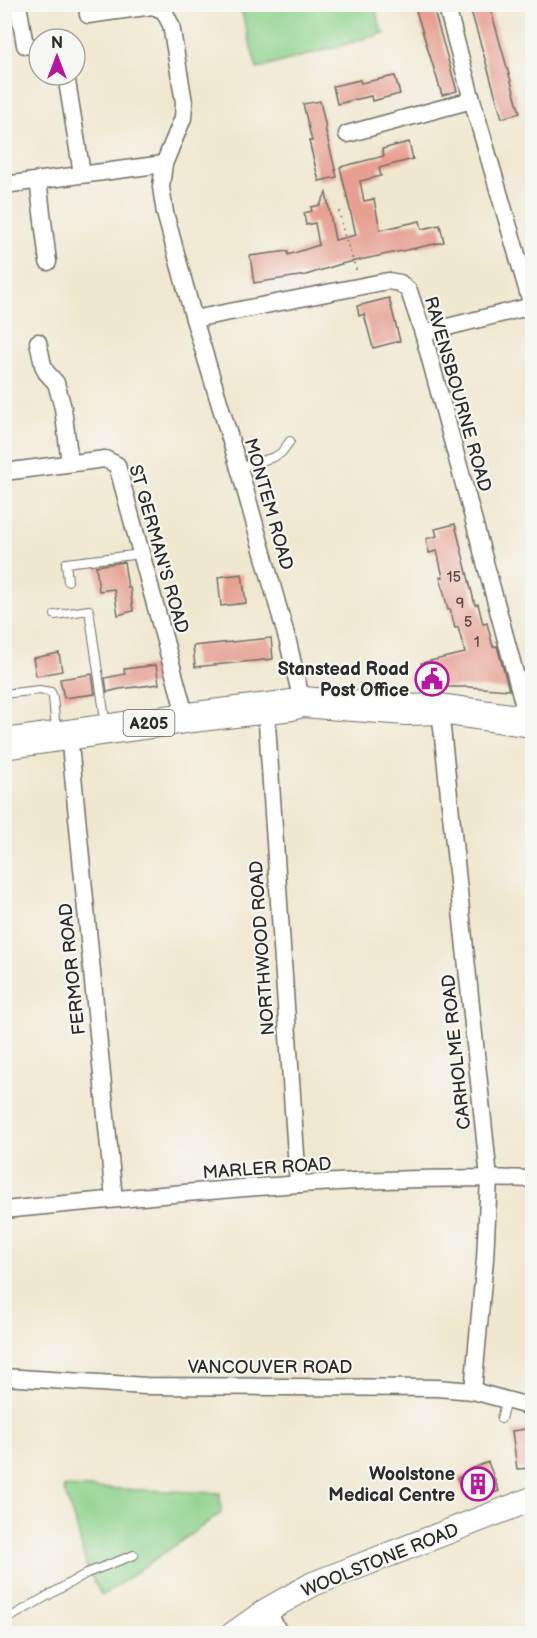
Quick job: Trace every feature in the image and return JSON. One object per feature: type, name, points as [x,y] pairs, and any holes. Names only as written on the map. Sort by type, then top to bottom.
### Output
[{"type":"highway","name":"A205","points":[[4,744],[266,709],[302,702],[406,710],[440,709],[530,722]]},
{"type":"street","points":[[18,4],[25,45],[27,45]]},
{"type":"street","points":[[423,333],[532,306],[446,4]]},
{"type":"street","points":[[4,185],[164,164],[183,118],[184,102],[171,25],[164,11],[153,6],[88,10]]},
{"type":"street","points":[[68,87],[82,174]]},
{"type":"street","points":[[347,134],[472,100]]},
{"type":"street","name":"MONTEM ROAD","points":[[164,164],[161,187],[165,213],[288,642],[302,702]]},
{"type":"street","points":[[38,180],[48,262]]},
{"type":"street","name":"RAVENSBOURNE ROAD","points":[[194,318],[388,281],[400,283],[409,291],[423,333],[530,722]]},
{"type":"street","points":[[38,342],[44,369],[56,383],[63,408],[70,463]]},
{"type":"street","name":"ST GERMAN'S ROAD","points":[[4,472],[105,459],[117,465],[186,718]]},
{"type":"street","name":"NORTHWOOD ROAD","points":[[266,709],[298,1184]]},
{"type":"street","name":"CARHOLME ROAD","points":[[440,709],[489,1178],[485,1258],[473,1391]]},
{"type":"street","name":"FERMOR ROAD","points":[[63,735],[114,1199]]},
{"type":"street","name":"MARLER ROAD","points":[[4,1210],[298,1184],[392,1180],[532,1179]]},
{"type":"street","name":"VANCOUVER ROAD","points":[[4,1377],[146,1386],[437,1388],[473,1391],[532,1407]]},
{"type":"street","name":"WOOLSTONE ROAD","points":[[233,1634],[267,1610],[314,1584],[532,1499]]},
{"type":"street","points":[[267,1610],[280,1634]]},
{"type":"lane","points":[[239,468],[274,457],[281,453],[290,441]]},
{"type":"lane","points":[[68,581],[66,563],[141,555]]},
{"type":"lane","points":[[55,615],[89,610],[106,729]]},
{"type":"lane","points":[[4,694],[39,690],[51,692],[54,724],[63,735]]},
{"type":"lane","points":[[501,1419],[506,1399]]},
{"type":"lane","points":[[4,1621],[87,1573],[134,1555]]},
{"type":"path","points":[[339,211],[344,234],[362,286]]},
{"type":"green space","points":[[240,5],[374,5],[382,32],[385,33],[257,69]]},
{"type":"green space","points":[[63,1487],[220,1493],[221,1513],[102,1596],[87,1569]]},
{"type":"building","points":[[414,4],[432,4],[457,91],[442,95]]},
{"type":"building","points":[[469,4],[489,4],[520,113],[502,118]]},
{"type":"building","points":[[395,76],[400,94],[372,101],[371,96],[337,104],[333,86]]},
{"type":"building","points":[[320,101],[337,177],[319,181],[303,104]]},
{"type":"building","points":[[409,142],[413,159],[379,168],[381,176],[360,181],[364,201],[374,199],[380,230],[420,221],[422,229],[440,225],[444,242],[341,264],[306,275],[254,283],[250,256],[288,251],[288,255],[319,245],[315,223],[306,225],[304,213],[312,211],[311,207],[320,205],[326,193],[335,240],[356,235],[340,167],[384,156],[382,149]]},
{"type":"building","points":[[389,298],[400,341],[373,348],[364,314],[359,316],[357,306]]},
{"type":"building","points":[[455,524],[475,605],[478,604],[483,624],[487,623],[493,647],[497,646],[509,690],[427,687],[421,663],[465,653],[458,627],[455,628],[450,609],[448,610],[440,577],[443,577],[437,551],[429,553],[426,539],[437,536],[435,529]]},
{"type":"building","points":[[124,562],[133,611],[118,615],[114,589],[99,591],[96,566]]},
{"type":"building","points":[[242,574],[246,603],[221,606],[218,577]]},
{"type":"building","points":[[271,638],[273,659],[195,667],[193,646]]},
{"type":"building","points":[[59,653],[62,671],[36,676],[33,658]]},
{"type":"building","points":[[156,665],[159,684],[107,692],[105,678],[125,674],[124,669]]},
{"type":"building","points":[[92,674],[95,694],[64,698],[60,679]]},
{"type":"building","points":[[532,1428],[532,1468],[517,1469],[512,1431]]},
{"type":"building","name":"Woolstone Medical Centre","points":[[488,1462],[499,1491],[483,1497],[481,1493],[476,1495],[476,1492],[465,1497],[457,1478],[473,1472],[471,1469]]},
{"type":"place","name":"Stanstead Road Post Office","points":[[432,679]]},
{"type":"place","name":"Woolstone Medical Centre","points":[[478,1484]]}]
